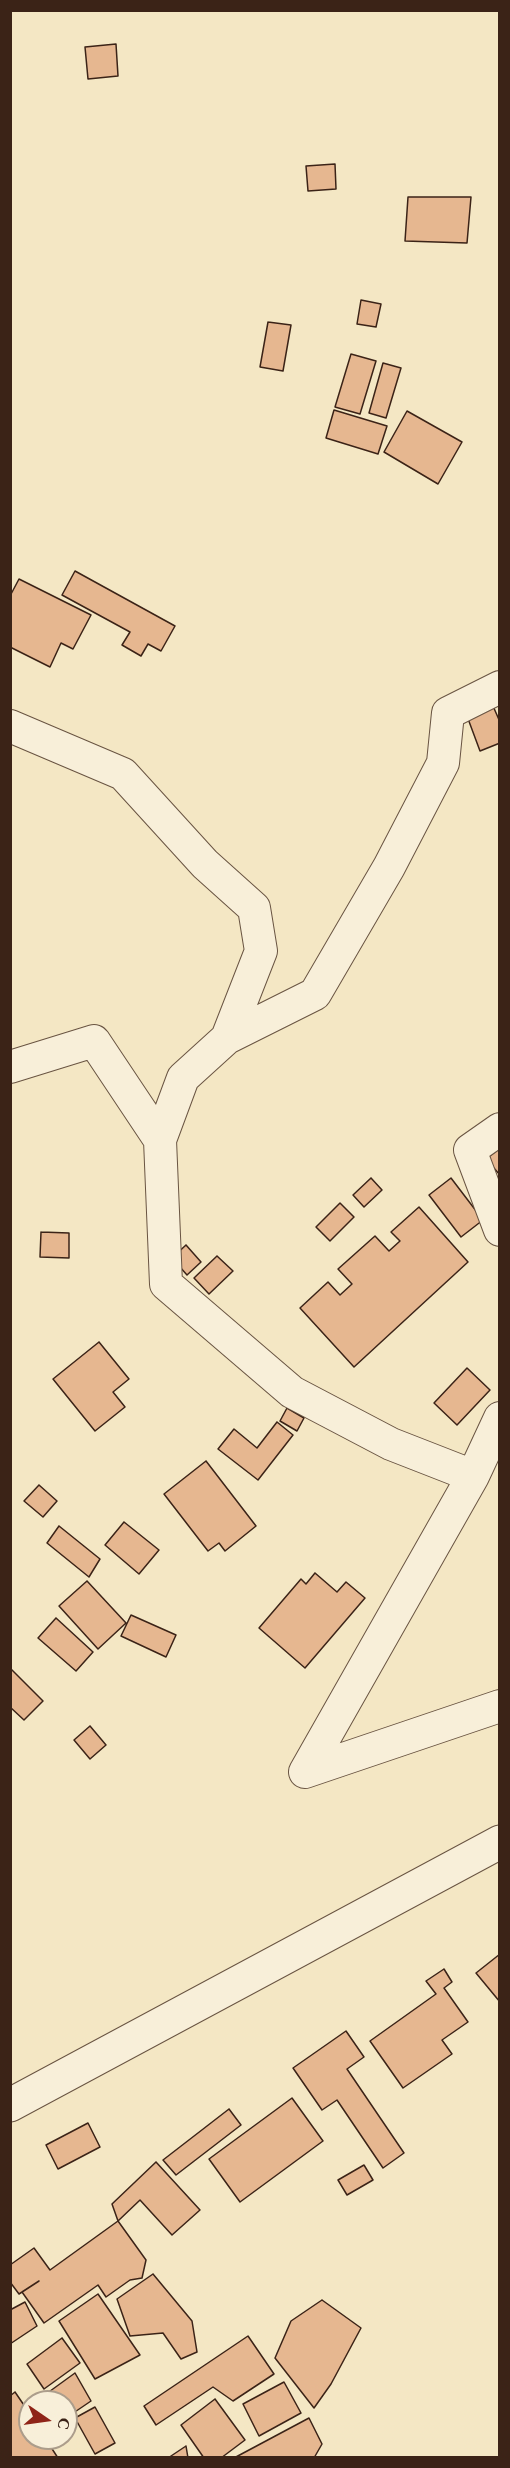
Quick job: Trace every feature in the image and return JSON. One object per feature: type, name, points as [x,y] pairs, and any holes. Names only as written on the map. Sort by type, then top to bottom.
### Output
[{"type":"street","points":[[473,1476],[391,1444],[292,1392],[166,1284],[160,1140],[183,1078],[227,1038],[315,994],[389,867],[443,763],[448,713],[500,687]]},
{"type":"street","points":[[10,726],[123,774],[205,864],[254,908],[261,951],[227,1038]]},
{"type":"street","points":[[10,1067],[94,1041],[160,1140]]},
{"type":"street","points":[[500,1129],[470,1150],[500,1230]]},
{"type":"street","points":[[500,1418],[473,1476],[305,1772],[500,1706]]},
{"type":"street","points":[[10,2105],[500,1842]]},
{"type":"building","points":[[116,44],[118,76],[88,79],[85,47]]},
{"type":"building","points":[[335,164],[336,189],[308,191],[306,166]]},
{"type":"building","points":[[408,197],[471,197],[467,243],[405,241]]},
{"type":"building","points":[[361,300],[381,304],[376,327],[357,324]]},
{"type":"building","points":[[268,322],[291,325],[283,371],[260,367]]},
{"type":"building","points":[[351,354],[376,361],[360,414],[335,407]]},
{"type":"building","points":[[383,363],[401,368],[386,418],[369,413]]},
{"type":"building","points":[[334,410],[387,426],[378,454],[326,438]]},
{"type":"building","points":[[407,411],[462,442],[438,484],[384,452]]},
{"type":"building","points":[[75,571],[175,626],[161,651],[148,644],[141,656],[122,645],[130,632],[62,595]]},
{"type":"building","points":[[19,579],[91,615],[73,649],[61,643],[50,667],[10,647],[10,596]]},
{"type":"building","points":[[493,706],[500,722],[500,743],[480,751],[467,716]]},
{"type":"building","points":[[500,1148],[500,1175],[486,1159]]},
{"type":"building","points":[[371,1178],[382,1190],[364,1207],[353,1195]]},
{"type":"building","points":[[451,1178],[483,1220],[461,1237],[429,1195]]},
{"type":"building","points":[[340,1203],[354,1217],[330,1241],[316,1227]]},
{"type":"building","points":[[419,1207],[468,1262],[354,1367],[300,1308],[328,1282],[340,1295],[352,1284],[338,1269],[375,1236],[389,1251],[400,1241],[391,1232]]},
{"type":"building","points":[[41,1232],[69,1233],[69,1258],[40,1257]]},
{"type":"building","points":[[186,1245],[201,1262],[187,1275],[172,1258]]},
{"type":"building","points":[[217,1256],[233,1271],[209,1294],[194,1278]]},
{"type":"building","points":[[99,1342],[129,1379],[113,1392],[125,1407],[95,1431],[53,1379]]},
{"type":"building","points":[[467,1368],[490,1390],[457,1425],[434,1403]]},
{"type":"building","points":[[287,1408],[304,1418],[297,1431],[280,1421]]},
{"type":"building","points":[[277,1422],[293,1435],[258,1480],[218,1449],[234,1429],[257,1448]]},
{"type":"building","points":[[206,1461],[256,1526],[225,1551],[219,1543],[208,1551],[164,1494]]},
{"type":"building","points":[[39,1485],[57,1501],[43,1517],[24,1501]]},
{"type":"building","points":[[124,1522],[159,1550],[139,1574],[105,1545]]},
{"type":"building","points":[[59,1526],[100,1559],[89,1577],[47,1543]]},
{"type":"building","points":[[315,1573],[337,1592],[346,1582],[365,1598],[305,1668],[259,1628],[301,1579],[306,1584]]},
{"type":"building","points":[[87,1581],[126,1623],[98,1649],[59,1606]]},
{"type":"building","points":[[131,1615],[176,1635],[166,1657],[121,1636]]},
{"type":"building","points":[[56,1618],[93,1652],[76,1671],[38,1638]]},
{"type":"building","points":[[10,1668],[43,1701],[24,1720],[10,1707]]},
{"type":"building","points":[[90,1726],[106,1745],[90,1759],[74,1740]]},
{"type":"building","points":[[500,1954],[500,2002],[476,1973]]},
{"type":"building","points":[[444,1969],[452,1982],[444,1988],[468,2022],[442,2040],[452,2054],[403,2088],[370,2041],[436,1994],[426,1981]]},
{"type":"building","points":[[346,2031],[364,2057],[347,2069],[404,2153],[383,2168],[337,2100],[322,2110],[293,2068]]},
{"type":"building","points":[[292,2098],[323,2141],[240,2202],[209,2159]]},
{"type":"building","points":[[229,2109],[241,2125],[176,2175],[163,2160]]},
{"type":"building","points":[[88,2123],[100,2147],[58,2169],[46,2145]]},
{"type":"building","points":[[156,2162],[200,2210],[172,2235],[140,2200],[118,2221],[112,2204]]},
{"type":"building","points":[[364,2165],[373,2180],[347,2195],[338,2180]]},
{"type":"building","points":[[118,2221],[146,2260],[142,2278],[130,2280],[106,2297],[98,2285],[44,2323],[22,2292],[19,2294],[10,2282],[10,2265],[34,2248],[50,2270]]},
{"type":"building","points":[[153,2274],[192,2321],[197,2352],[181,2359],[163,2333],[130,2336],[117,2299]]},
{"type":"building","points":[[98,2294],[140,2355],[95,2379],[59,2321]]},
{"type":"building","points":[[322,2300],[361,2328],[331,2384],[314,2408],[275,2358],[291,2321]]},
{"type":"building","points":[[25,2302],[37,2326],[10,2344],[10,2310]]},
{"type":"building","points":[[248,2336],[274,2374],[233,2401],[213,2387],[156,2425],[144,2406]]},
{"type":"building","points":[[62,2338],[80,2363],[44,2389],[27,2364]]},
{"type":"building","points":[[75,2373],[91,2401],[78,2410],[78,2390],[52,2390]]},
{"type":"building","points":[[284,2382],[301,2413],[259,2436],[243,2404]]},
{"type":"building","points":[[15,2392],[18,2396],[18,2450],[53,2450],[58,2458],[10,2458],[10,2396]]},
{"type":"building","points":[[215,2399],[245,2440],[221,2458],[204,2458],[181,2425]]},
{"type":"building","points":[[95,2407],[115,2443],[95,2454],[78,2423],[78,2416]]},
{"type":"building","points":[[309,2418],[322,2444],[314,2458],[234,2458]]},
{"type":"building","points":[[186,2446],[188,2458],[168,2458]]}]
